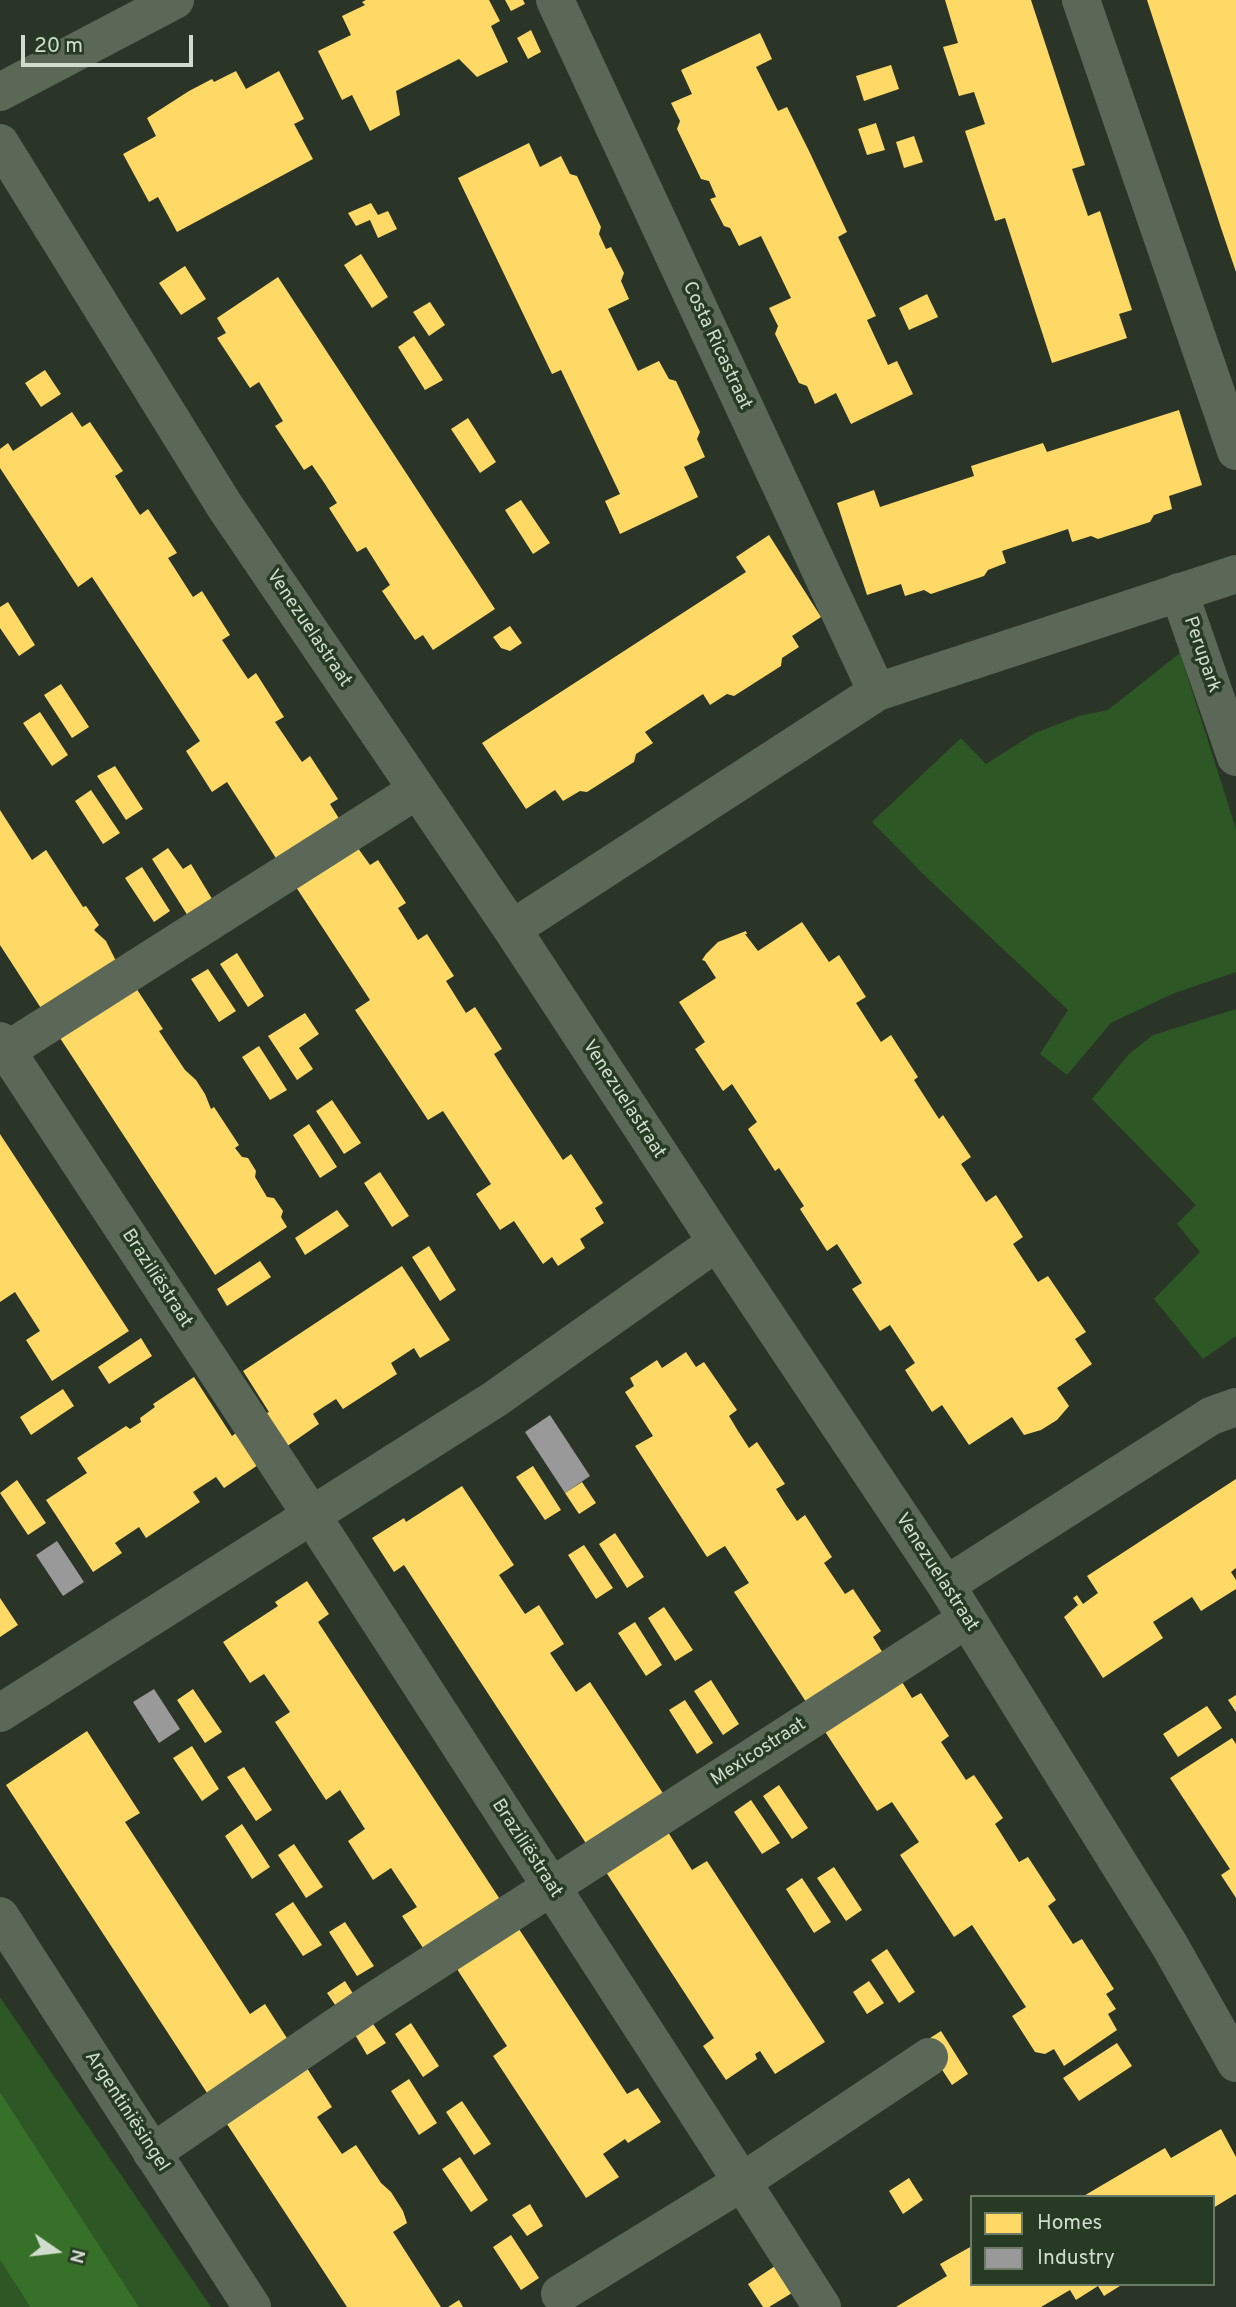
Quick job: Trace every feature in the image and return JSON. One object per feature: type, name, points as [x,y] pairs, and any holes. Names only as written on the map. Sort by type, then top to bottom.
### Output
[{"type":"street","name":"Costa Ricastraat","points":[[555,0],[877,692]]},
{"type":"street","points":[[1081,0],[1236,451]]},
{"type":"street","points":[[0,92],[162,3]]},
{"type":"street","name":"Venezuelastraat","points":[[0,143],[224,505],[512,929],[946,1585],[1170,1946],[1236,2063]]},
{"type":"street","points":[[512,929],[877,692],[1236,574]]},
{"type":"street","name":"Perupark","points":[[1179,592],[1236,757]]},
{"type":"street","points":[[2,1049],[417,790]]},
{"type":"street","name":"Braziliëstraat","points":[[2,1049],[312,1516],[822,2307]]},
{"type":"street","points":[[0,1713],[495,1399],[717,1242]]},
{"type":"street","points":[[946,1585],[1212,1416],[1236,1407]]},
{"type":"street","name":"Mexicostraat","points":[[152,2153],[371,2003],[967,1619]]},
{"type":"street","name":"Argentiniësingel","points":[[0,1916],[252,2307]]},
{"type":"street","points":[[560,2294],[742,2182],[929,2057]]},
{"type":"shaded area","points":[[1180,653],[1236,829],[1236,972],[1172,994],[1111,1023],[1067,1075],[1040,1054],[1068,1010],[924,875],[872,822],[961,738],[986,764],[1035,733],[1079,716],[1108,710]]},
{"type":"shaded area","points":[[1236,1009],[1236,1336],[1203,1359],[1154,1299],[1200,1252],[1177,1224],[1196,1205],[1092,1099],[1129,1054],[1153,1035]]},
{"type":"shaded area","points":[[0,1997],[211,2307],[139,2307],[0,2092]]},
{"type":"shaded area","points":[[0,2092],[139,2307],[30,2307],[0,2260]]},
{"type":"shaded area","points":[[0,2260],[30,2307],[0,2307]]},
{"type":"building: Homes","points":[[489,0],[500,21],[491,26],[508,62],[477,77],[459,59],[396,91],[400,115],[370,131],[352,95],[342,100],[318,51],[351,35],[342,16],[365,5],[362,2]]},
{"type":"building: Homes","points":[[505,0],[523,0],[525,4],[511,11]]},
{"type":"building: Homes","points":[[945,0],[1031,0],[1085,165],[1072,169],[1088,216],[1100,211],[1132,310],[1119,314],[1127,338],[1052,363],[1005,218],[995,221],[965,131],[985,124],[974,92],[959,96],[943,47],[958,43]]},
{"type":"building: Homes","points":[[1147,0],[1236,0],[1236,272],[1221,228]]},
{"type":"building: Homes","points":[[531,30],[541,52],[528,59],[517,38]]},
{"type":"building: Homes","points":[[760,33],[772,59],[756,67],[778,111],[787,107],[810,153],[847,232],[838,237],[876,316],[867,320],[888,365],[897,361],[913,394],[851,424],[836,393],[815,404],[807,386],[799,383],[775,334],[778,326],[769,308],[791,298],[761,236],[739,246],[730,228],[724,226],[710,199],[716,197],[709,181],[701,179],[677,129],[680,121],[671,103],[692,94],[681,70]]},
{"type":"building: Homes","points":[[891,65],[899,89],[864,101],[856,76]]},
{"type":"building: Homes","points":[[236,71],[246,89],[279,71],[304,119],[294,124],[313,159],[177,232],[158,197],[149,202],[123,154],[156,136],[147,118],[189,91]]},
{"type":"building: Homes","points":[[876,123],[885,150],[867,155],[858,129]]},
{"type":"building: Homes","points":[[914,136],[923,162],[904,168],[896,142]]},
{"type":"building: Homes","points":[[529,143],[540,167],[561,156],[570,174],[577,176],[601,227],[599,234],[606,249],[611,247],[624,273],[621,281],[629,299],[608,309],[638,371],[659,361],[669,379],[676,381],[700,432],[697,439],[705,457],[684,467],[698,497],[620,534],[605,501],[620,494],[561,370],[552,374],[458,178]]},
{"type":"building: Homes","points":[[371,203],[378,215],[388,211],[397,229],[378,238],[370,220],[356,226],[348,213]]},
{"type":"building: Homes","points":[[361,254],[388,297],[372,308],[344,265]]},
{"type":"building: Homes","points":[[185,266],[206,299],[181,315],[159,283]]},
{"type":"building: Homes","points":[[278,277],[495,609],[433,650],[423,635],[415,640],[382,591],[390,585],[366,547],[357,552],[329,508],[337,503],[325,484],[312,465],[304,470],[275,426],[283,421],[259,382],[250,388],[217,338],[226,333],[217,318]]},
{"type":"building: Homes","points":[[927,294],[938,317],[909,330],[899,308]]},
{"type":"building: Homes","points":[[430,302],[445,325],[429,336],[413,312]]},
{"type":"building: Homes","points":[[414,336],[443,380],[425,390],[398,347]]},
{"type":"building: Homes","points":[[45,370],[61,394],[41,407],[25,383]]},
{"type":"building: Homes","points":[[1179,410],[1202,485],[1169,496],[1172,509],[1154,515],[1150,522],[1098,539],[1091,536],[1072,542],[1068,529],[1002,551],[1006,563],[988,570],[984,576],[931,594],[924,590],[905,596],[901,584],[867,595],[837,503],[874,490],[880,507],[974,476],[971,466],[1043,443],[1047,452]]},
{"type":"building: Homes","points":[[72,412],[82,427],[90,422],[123,471],[115,476],[140,515],[148,509],[177,553],[168,558],[193,597],[202,591],[230,635],[222,640],[248,679],[256,673],[284,717],[275,722],[302,762],[310,756],[338,799],[330,804],[343,825],[281,866],[227,782],[212,792],[186,751],[200,741],[92,577],[78,587],[0,468],[0,449],[8,443],[13,451]]},
{"type":"building: Homes","points":[[468,418],[496,462],[480,473],[451,429]]},
{"type":"building: Homes","points":[[521,500],[550,543],[533,554],[505,510]]},
{"type":"building: Homes","points":[[769,535],[821,617],[792,636],[799,647],[782,658],[781,666],[734,696],[727,694],[710,705],[703,694],[645,732],[653,743],[636,754],[634,762],[587,792],[580,791],[563,801],[555,790],[526,809],[482,743],[746,572],[736,557]]},
{"type":"building: Homes","points":[[8,602],[35,645],[19,656],[0,628],[0,607]]},
{"type":"building: Homes","points":[[510,626],[522,643],[510,651],[501,648],[493,637]]},
{"type":"building: Homes","points":[[61,684],[89,727],[72,738],[44,695]]},
{"type":"building: Homes","points":[[40,712],[68,755],[52,766],[23,723]]},
{"type":"building: Homes","points":[[115,766],[143,809],[126,820],[97,776]]},
{"type":"building: Homes","points":[[91,790],[120,833],[103,844],[75,801]]},
{"type":"building: Homes","points":[[0,810],[32,860],[46,850],[83,907],[86,906],[99,925],[94,930],[106,941],[121,971],[48,1019],[0,945]]},
{"type":"building: Homes","points":[[355,844],[370,865],[378,860],[406,903],[398,908],[418,940],[427,934],[454,976],[446,981],[466,1013],[475,1007],[502,1049],[494,1054],[504,1070],[563,1160],[571,1154],[603,1203],[595,1208],[604,1223],[580,1239],[585,1248],[558,1266],[552,1257],[543,1264],[514,1221],[500,1230],[476,1194],[491,1184],[443,1111],[428,1120],[355,1010],[370,1000],[294,884]]},
{"type":"building: Homes","points":[[168,848],[183,869],[191,864],[217,907],[193,924],[152,859]]},
{"type":"building: Homes","points":[[142,867],[170,911],[154,922],[125,878]]},
{"type":"building: Homes","points":[[802,922],[829,962],[839,955],[866,997],[856,1003],[881,1042],[891,1035],[918,1077],[914,1080],[939,1119],[943,1115],[971,1157],[961,1164],[986,1202],[996,1195],[1023,1237],[1013,1244],[1038,1282],[1048,1276],[1086,1332],[1075,1339],[1092,1364],[1057,1388],[1069,1406],[1057,1420],[1041,1430],[1024,1435],[1012,1417],[969,1445],[942,1405],[932,1412],[905,1370],[915,1363],[890,1325],[880,1331],[852,1289],[862,1283],[837,1244],[827,1251],[800,1209],[804,1206],[779,1168],[775,1171],[748,1129],[757,1122],[732,1084],[723,1091],[695,1049],[705,1042],[679,1002],[716,978],[702,960],[706,954],[718,942],[746,931],[745,934],[758,951]]},
{"type":"building: Homes","points":[[237,953],[264,996],[248,1007],[220,964]]},
{"type":"building: Homes","points":[[208,969],[236,1011],[219,1022],[191,979]]},
{"type":"building: Homes","points":[[136,988],[163,1029],[159,1031],[185,1070],[196,1080],[211,1109],[214,1107],[239,1145],[235,1148],[242,1157],[248,1158],[267,1197],[274,1198],[283,1211],[281,1217],[287,1227],[215,1275],[60,1038]]},
{"type":"building: Homes","points":[[305,1013],[319,1034],[299,1048],[313,1069],[297,1080],[268,1036]]},
{"type":"building: Homes","points":[[259,1046],[287,1090],[270,1100],[242,1057]]},
{"type":"building: Homes","points":[[332,1100],[361,1143],[344,1154],[316,1111]]},
{"type":"building: Homes","points":[[309,1124],[337,1167],[320,1178],[293,1135]]},
{"type":"building: Homes","points":[[0,1134],[129,1331],[52,1381],[26,1340],[40,1331],[15,1292],[0,1302]]},
{"type":"building: Homes","points":[[380,1172],[409,1216],[392,1227],[364,1183]]},
{"type":"building: Homes","points":[[337,1210],[349,1226],[305,1255],[295,1238]]},
{"type":"building: Homes","points":[[429,1246],[456,1290],[440,1301],[412,1257]]},
{"type":"building: Homes","points":[[260,1261],[271,1277],[227,1306],[217,1289]]},
{"type":"building: Homes","points":[[402,1266],[450,1340],[420,1358],[414,1348],[391,1363],[397,1374],[343,1409],[336,1399],[325,1406],[313,1414],[319,1424],[286,1447],[265,1414],[269,1412],[243,1371]]},
{"type":"building: Homes","points":[[141,1338],[152,1356],[109,1384],[98,1367]]},
{"type":"building: Homes","points":[[686,1352],[696,1367],[704,1362],[737,1410],[729,1416],[749,1448],[757,1442],[785,1484],[776,1489],[786,1505],[797,1521],[805,1515],[832,1557],[824,1563],[845,1594],[853,1589],[881,1631],[873,1637],[886,1658],[810,1708],[734,1592],[749,1583],[725,1546],[707,1557],[635,1446],[653,1436],[625,1392],[634,1386],[630,1378],[657,1360],[662,1368]]},
{"type":"building: Homes","points":[[194,1377],[232,1436],[236,1433],[258,1465],[224,1488],[216,1477],[193,1492],[200,1502],[146,1538],[139,1527],[115,1543],[122,1553],[93,1572],[46,1500],[87,1473],[77,1458],[126,1426],[130,1429],[141,1422],[140,1418],[155,1407],[153,1404]]},
{"type":"building: Homes","points":[[63,1389],[74,1406],[31,1435],[20,1417]]},
{"type":"building: Homes","points":[[533,1466],[561,1510],[545,1520],[516,1477]]},
{"type":"building: Homes","points":[[1236,1479],[1236,1568],[1231,1572],[1236,1580],[1236,1589],[1201,1611],[1192,1597],[1153,1622],[1163,1638],[1103,1678],[1064,1617],[1078,1605],[1073,1598],[1077,1595],[1083,1604],[1098,1593],[1087,1576]]},
{"type":"building: Homes","points":[[17,1480],[46,1523],[28,1535],[0,1493]]},
{"type":"building: Homes","points":[[582,1482],[596,1503],[579,1514],[565,1493]]},
{"type":"building: Homes","points":[[462,1486],[514,1565],[499,1575],[525,1614],[539,1605],[564,1644],[550,1653],[576,1692],[590,1682],[668,1801],[591,1851],[404,1565],[394,1572],[372,1538],[404,1518],[406,1522]]},
{"type":"building: Homes","points":[[615,1533],[644,1577],[627,1588],[599,1544]]},
{"type":"building: Homes","points":[[584,1545],[613,1588],[596,1599],[568,1555]]},
{"type":"building: Homes","points":[[307,1581],[329,1614],[318,1622],[505,1907],[429,1957],[402,1916],[417,1907],[391,1868],[373,1880],[348,1841],[365,1829],[340,1790],[326,1800],[275,1722],[290,1712],[264,1674],[250,1683],[223,1642],[278,1606],[275,1602]]},
{"type":"building: Homes","points":[[0,1598],[18,1625],[0,1637]]},
{"type":"building: Homes","points":[[664,1607],[693,1650],[675,1661],[648,1618]]},
{"type":"building: Homes","points":[[635,1622],[662,1665],[646,1676],[618,1633]]},
{"type":"building: Homes","points":[[899,1677],[912,1698],[921,1693],[949,1736],[941,1742],[966,1780],[974,1775],[1003,1818],[995,1824],[1019,1862],[1028,1857],[1056,1900],[1048,1906],[1073,1944],[1082,1939],[1114,1989],[1106,1994],[1116,2009],[1108,2014],[1117,2030],[1064,2066],[1054,2049],[1045,2054],[1035,2052],[1012,2016],[1026,2007],[972,1925],[954,1937],[900,1855],[919,1842],[892,1802],[877,1811],[822,1727]]},
{"type":"building: Homes","points":[[711,1680],[739,1724],[723,1735],[694,1691]]},
{"type":"building: Homes","points":[[193,1689],[222,1732],[205,1743],[177,1700]]},
{"type":"building: Homes","points":[[1236,1695],[1236,1712],[1228,1700]]},
{"type":"building: Homes","points":[[685,1700],[713,1743],[697,1754],[669,1710]]},
{"type":"building: Homes","points":[[1207,1706],[1222,1728],[1178,1757],[1163,1734]]},
{"type":"building: Homes","points":[[87,1731],[140,1813],[125,1822],[250,2014],[265,2004],[292,2046],[211,2099],[6,1785]]},
{"type":"building: Homes","points":[[1232,1738],[1236,1744],[1236,1898],[1221,1875],[1230,1869],[1170,1778]]},
{"type":"building: Homes","points":[[192,1746],[219,1789],[202,1801],[173,1758]]},
{"type":"building: Homes","points":[[244,1767],[272,1810],[256,1821],[227,1777]]},
{"type":"building: Homes","points":[[779,1785],[808,1828],[792,1839],[763,1796]]},
{"type":"building: Homes","points":[[751,1800],[780,1843],[762,1854],[734,1812]]},
{"type":"building: Homes","points":[[242,1824],[270,1867],[252,1879],[225,1836]]},
{"type":"building: Homes","points":[[666,1829],[692,1870],[707,1861],[825,2042],[775,2074],[760,2051],[755,2054],[757,2059],[726,2080],[703,2046],[714,2038],[604,1869]]},
{"type":"building: Homes","points":[[294,1844],[323,1887],[306,1898],[278,1855]]},
{"type":"building: Homes","points":[[834,1867],[862,1910],[846,1921],[817,1878]]},
{"type":"building: Homes","points":[[802,1878],[831,1922],[814,1933],[786,1889]]},
{"type":"building: Homes","points":[[293,1902],[322,1945],[303,1956],[275,1914]]},
{"type":"building: Homes","points":[[345,1922],[374,1966],[357,1976],[329,1932]]},
{"type":"building: Homes","points":[[517,1926],[627,2094],[638,2088],[661,2122],[628,2143],[625,2139],[603,2154],[619,2177],[586,2198],[493,2056],[507,2046],[455,1966]]},
{"type":"building: Homes","points":[[887,1949],[915,1992],[899,2003],[871,1960]]},
{"type":"building: Homes","points":[[345,1981],[359,2003],[342,2015],[327,1993]]},
{"type":"building: Homes","points":[[869,1981],[884,2003],[867,2014],[853,1992]]},
{"type":"building: Homes","points":[[371,2021],[386,2043],[367,2055],[354,2033]]},
{"type":"building: Homes","points":[[411,2023],[439,2066],[423,2077],[395,2034]]},
{"type":"building: Homes","points":[[941,2031],[968,2074],[952,2085],[924,2042]]},
{"type":"building: Homes","points":[[1117,2043],[1132,2066],[1079,2101],[1063,2078]]},
{"type":"building: Homes","points":[[305,2065],[332,2107],[317,2117],[342,2154],[356,2145],[381,2183],[391,2192],[407,2223],[393,2232],[441,2307],[347,2307],[223,2118]]},
{"type":"building: Homes","points":[[409,2079],[437,2123],[419,2135],[391,2091]]},
{"type":"building: Homes","points":[[462,2101],[491,2144],[474,2155],[446,2112]]},
{"type":"building: Homes","points":[[1221,2129],[1236,2157],[1236,2194],[1215,2207],[1215,2195],[1085,2195],[1165,2148],[1171,2158]]},
{"type":"building: Homes","points":[[460,2157],[488,2200],[471,2212],[442,2169]]},
{"type":"building: Homes","points":[[909,2178],[923,2200],[903,2214],[889,2191]]},
{"type":"building: Homes","points":[[530,2204],[543,2226],[527,2236],[512,2215]]},
{"type":"building: Homes","points":[[511,2235],[539,2278],[521,2290],[493,2247]]},
{"type":"building: Homes","points":[[970,2247],[970,2286],[1098,2286],[1076,2300],[1070,2290],[1041,2307],[896,2307],[947,2276],[940,2264]]},
{"type":"building: Homes","points":[[775,2266],[792,2293],[769,2307],[763,2307],[748,2284]]},
{"type":"building: Homes","points":[[1098,2286],[1120,2286],[1104,2296]]},
{"type":"building: Homes","points":[[459,2300],[463,2307],[448,2307]]},
{"type":"building: Industry","points":[[550,1415],[590,1476],[565,1493],[525,1432]]},
{"type":"building: Industry","points":[[57,1541],[84,1582],[63,1596],[36,1555]]},
{"type":"building: Industry","points":[[154,1689],[180,1729],[159,1743],[133,1702]]}]
